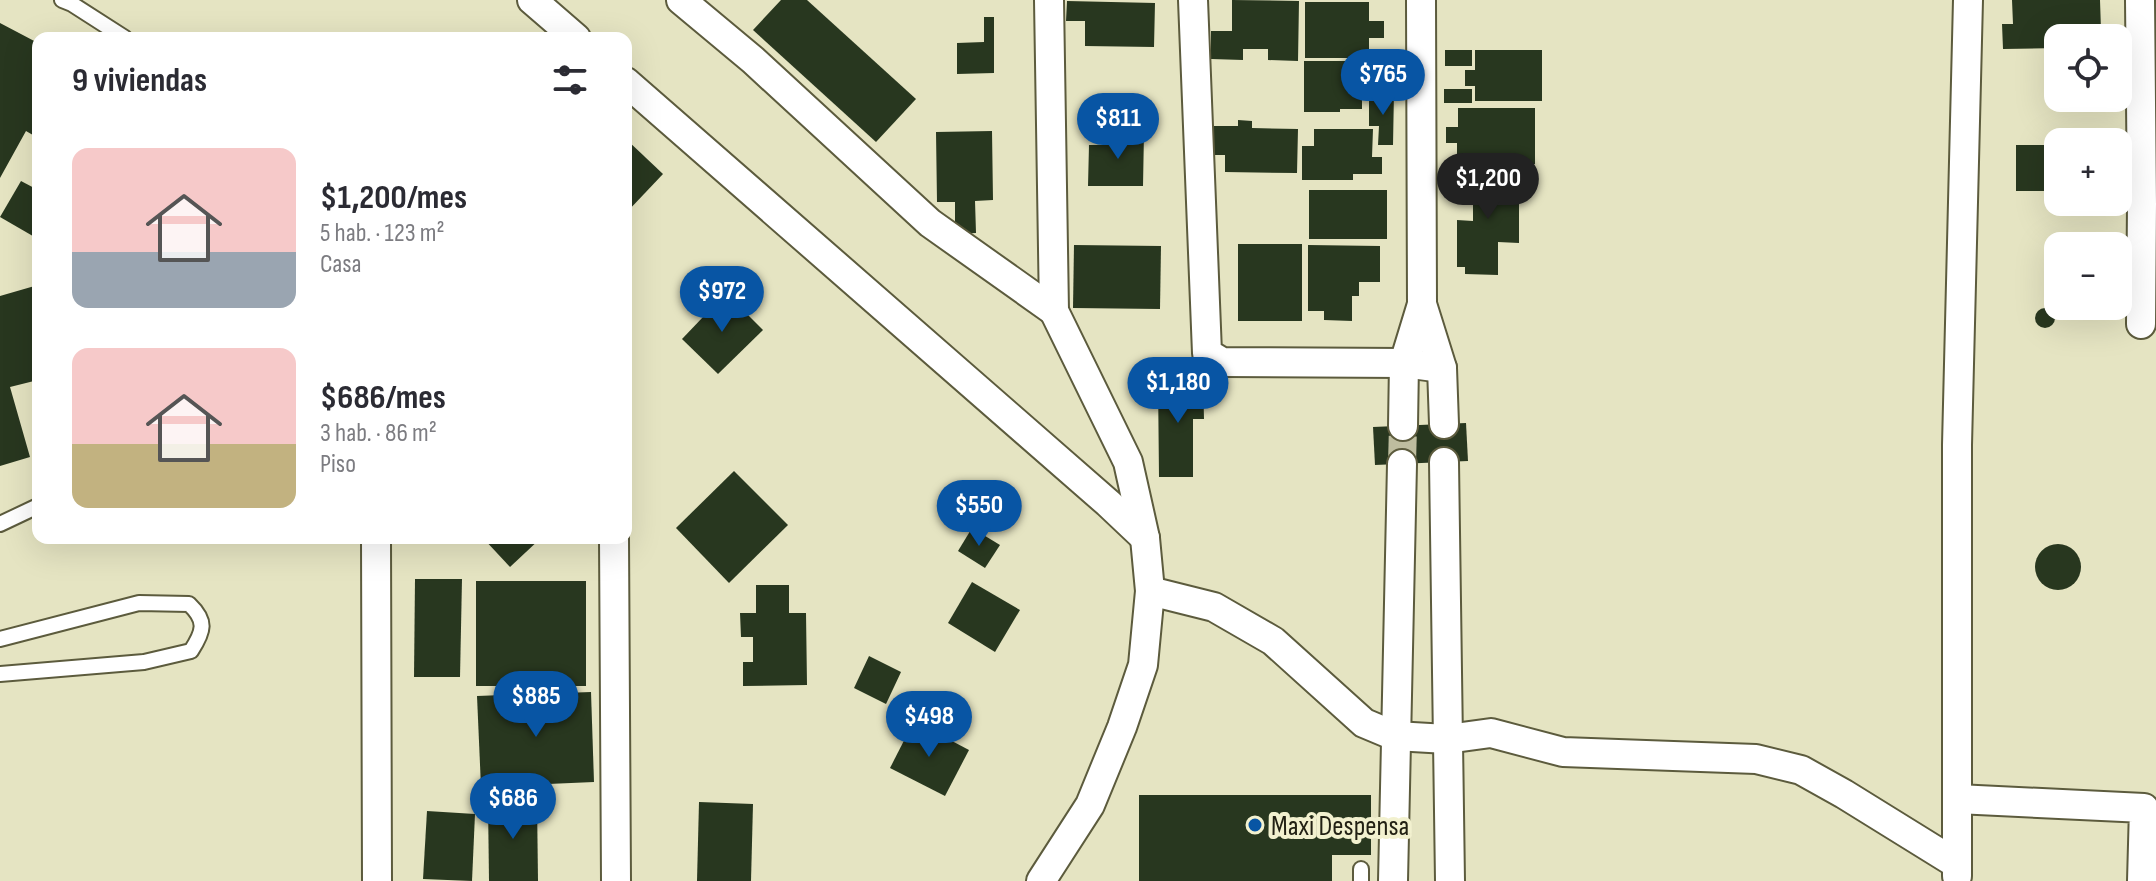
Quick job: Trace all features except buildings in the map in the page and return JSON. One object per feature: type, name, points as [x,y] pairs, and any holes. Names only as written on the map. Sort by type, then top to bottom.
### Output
[{"type":"street","points":[[532,0],[569,32]]},
{"type":"street","points":[[1041,881],[1090,805],[1122,727],[1143,665],[1150,591],[1145,538],[1128,462],[1054,311],[1049,0]]},
{"type":"street","points":[[1193,0],[1207,353],[1222,362],[1404,363],[1442,368]]},
{"type":"street","points":[[1403,426],[1404,363],[1422,304],[1421,0]]},
{"type":"street","points":[[1957,872],[1957,445],[1968,0]]},
{"type":"street","points":[[2140,0],[2149,204],[2141,324]]},
{"type":"street","points":[[685,2],[753,60],[930,223],[1054,311]]},
{"type":"street","points":[[632,87],[1145,538]]},
{"type":"street","points":[[1422,304],[1442,368],[1444,424]]},
{"type":"street","points":[[1393,881],[1402,476],[1444,475],[1450,881]]},
{"type":"street","points":[[376,544],[377,881]]},
{"type":"street","points":[[614,544],[616,881]]},
{"type":"street","points":[[1400,544],[1445,545]]},
{"type":"street","points":[[1150,591],[1214,607],[1273,641],[1364,723],[1395,736],[1447,739],[1491,733],[1563,752],[1756,759],[1801,770],[1844,794],[1957,872]]},
{"type":"street","points":[[1957,799],[2144,808],[2142,881]]},
{"type":"lane","points":[[62,0],[116,32]]},
{"type":"lane","points":[[0,524],[32,509]]},
{"type":"lane","points":[[0,639],[139,603],[189,604],[199,613],[202,626],[191,651],[167,657],[144,662],[0,674]]},
{"type":"tunnel","points":[[1402,464],[1403,426]]},
{"type":"place","name":"Maxi Despensa","points":[[1255,825]]}]
